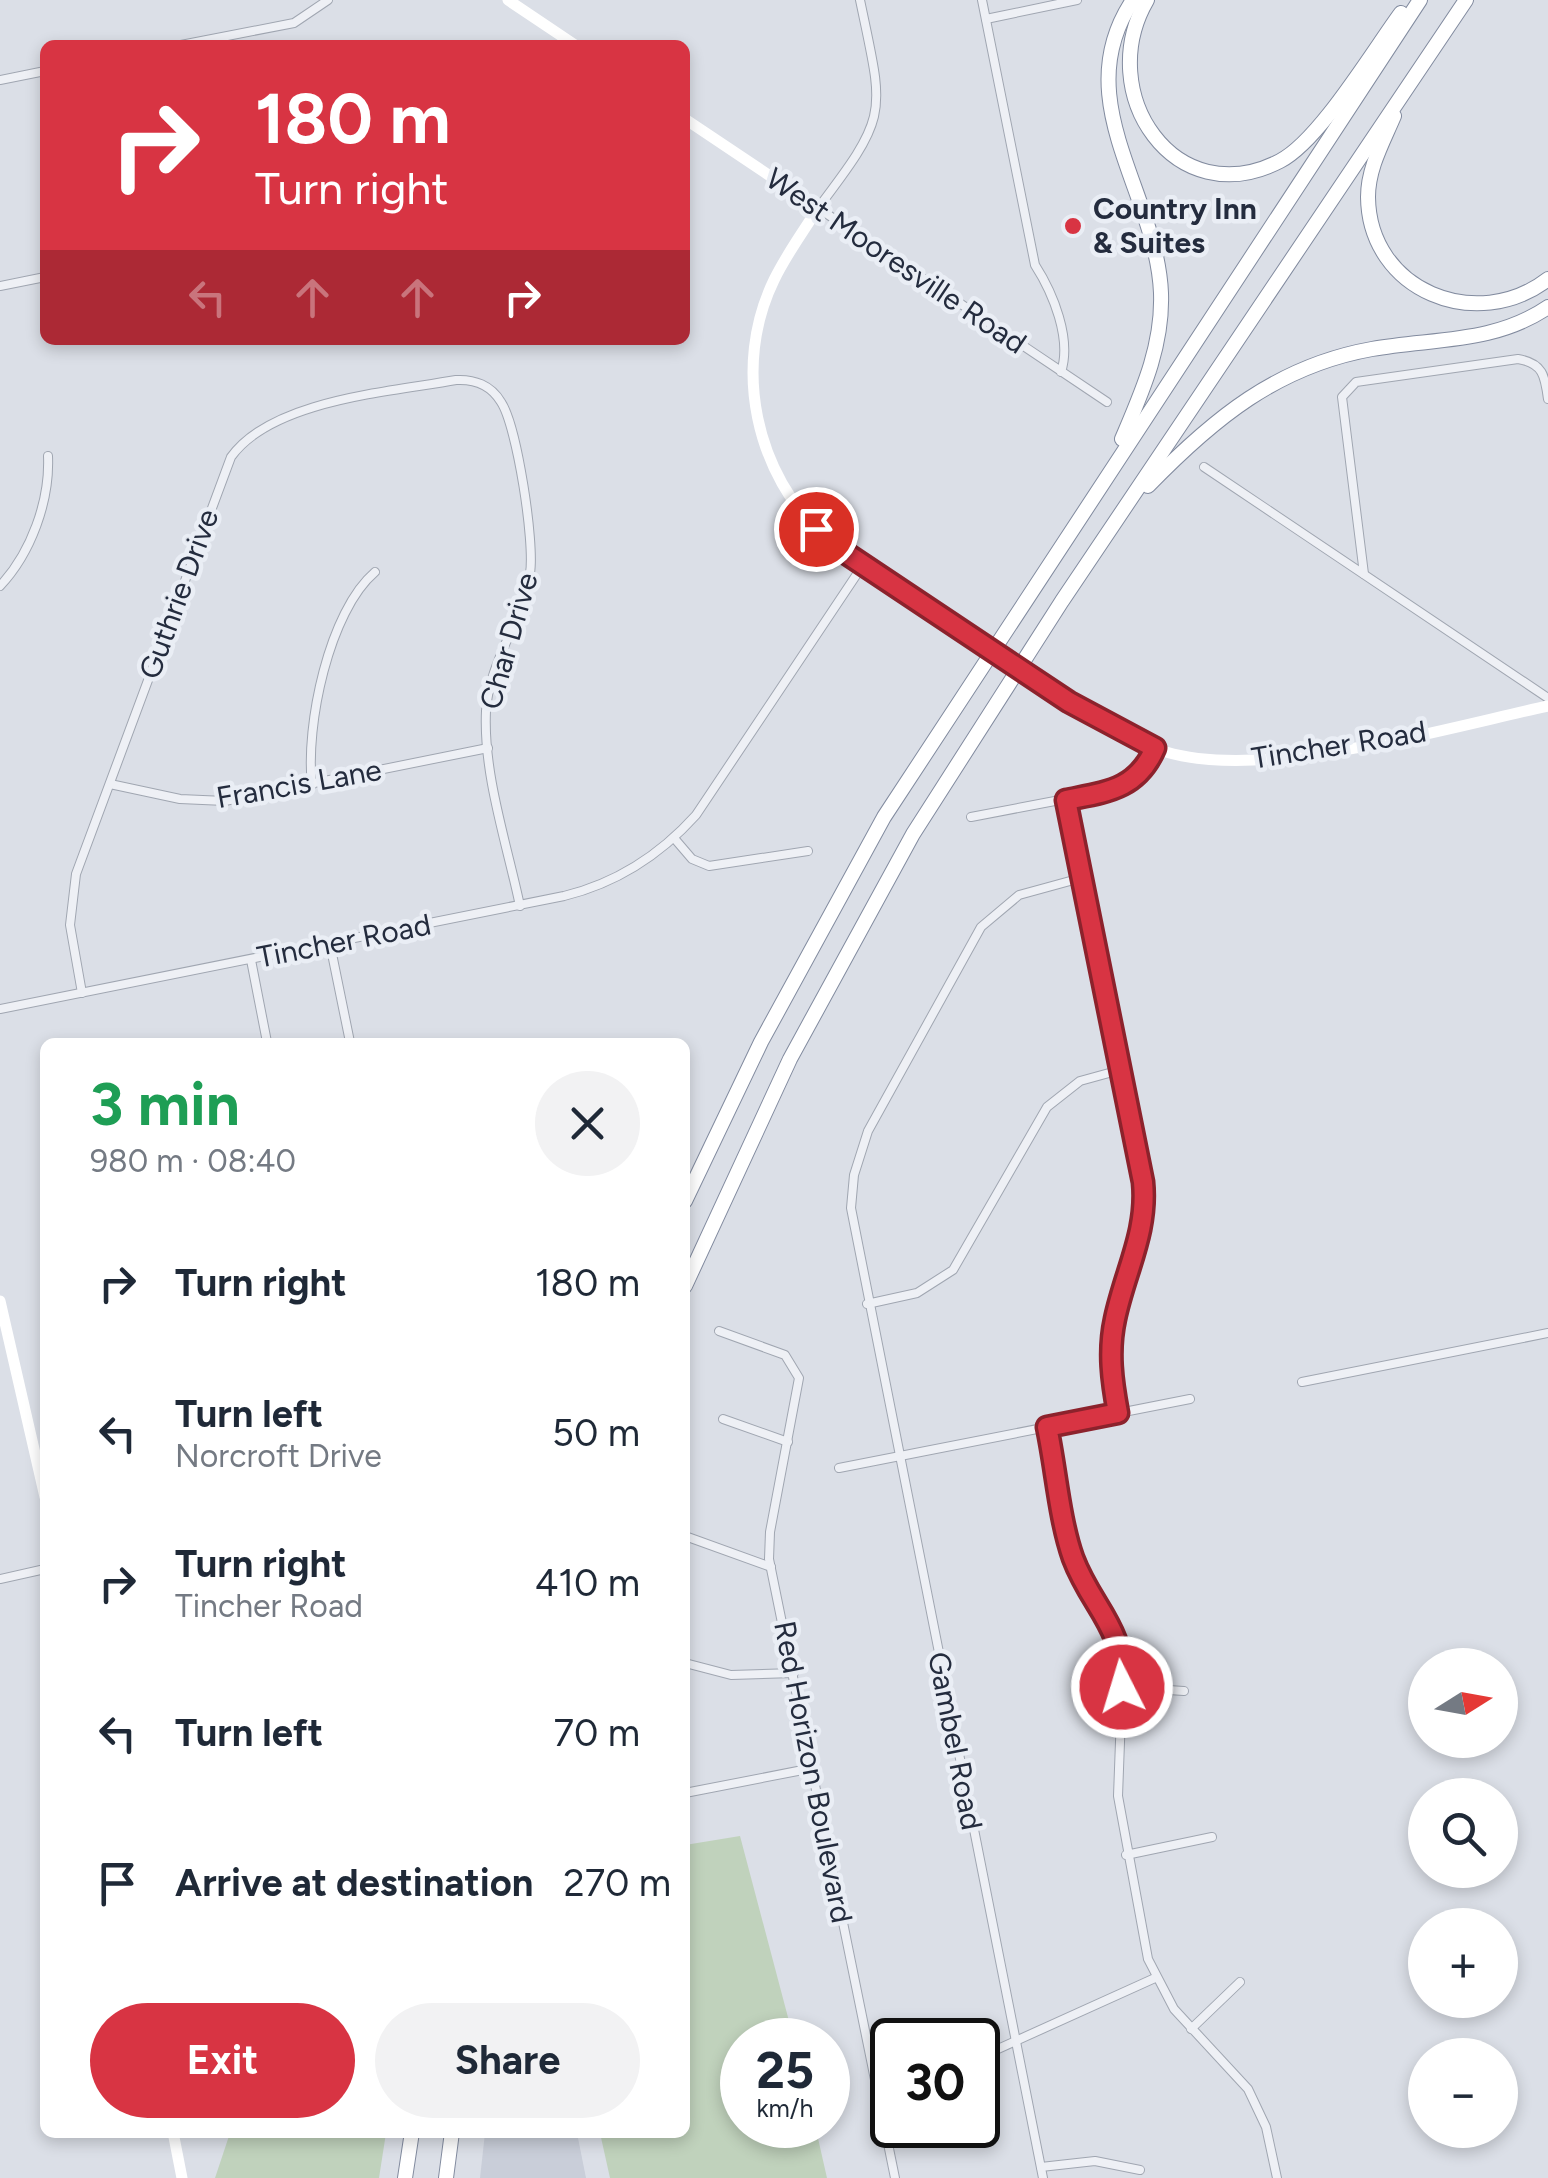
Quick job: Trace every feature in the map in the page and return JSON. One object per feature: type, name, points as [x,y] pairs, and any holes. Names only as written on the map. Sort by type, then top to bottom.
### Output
[{"type":"highway","points":[[1108,472],[1150,373],[1161,308],[1156,257],[1109,105],[1112,47],[1133,0]]},
{"type":"highway","points":[[1147,0],[1128,52],[1129,89],[1144,124],[1155,139],[1185,161],[1240,172],[1276,163],[1302,146],[1410,0]]},
{"type":"highway","points":[[690,1191],[760,1042],[856,866],[924,753],[1420,0]]},
{"type":"highway","points":[[690,1275],[790,1059],[874,900],[952,770],[1466,0]]},
{"type":"highway","points":[[1408,83],[1370,180],[1370,215],[1385,256],[1416,288],[1467,305],[1510,300],[1548,279]]},
{"type":"highway","points":[[1122,512],[1208,427],[1275,381],[1355,353],[1489,334],[1548,307]]},
{"type":"highway","points":[[405,2178],[411,2138]]},
{"type":"highway","points":[[446,2178],[451,2138]]},
{"type":"street","points":[[207,40],[294,23],[328,0]]},
{"type":"street","points":[[818,208],[867,141],[878,112],[876,78],[860,0]]},
{"type":"street","points":[[982,0],[1035,265],[1050,289],[1064,346],[1061,372]]},
{"type":"street","points":[[986,19],[1077,0]]},
{"type":"street","points":[[513,1],[569,40]]},
{"type":"street","points":[[0,80],[40,72]]},
{"type":"street","name":"West Mooresville Road","points":[[690,122],[1107,402]]},
{"type":"street","name":"Tincher Road","points":[[818,208],[779,270],[763,307],[753,357],[754,392],[762,436],[782,484],[816,529],[863,565],[1108,726],[1155,748],[1204,760],[1269,760],[1548,702]]},
{"type":"street","points":[[0,286],[40,279]]},
{"type":"street","points":[[1364,574],[1342,398],[1356,382],[1518,360],[1532,362],[1544,373],[1548,399]]},
{"type":"street","name":"Guthrie Drive","points":[[82,993],[71,936],[71,899],[223,474],[246,438],[269,421],[296,411],[456,380],[484,385]]},
{"type":"street","name":"Char Drive","points":[[484,385],[505,408],[532,543],[528,585],[491,683],[488,748],[520,906]]},
{"type":"street","points":[[0,586],[20,566],[50,486],[48,456]]},
{"type":"street","points":[[1204,467],[1548,702]]},
{"type":"street","name":"Tincher Road","points":[[0,1009],[520,906],[605,883],[674,838],[707,800],[863,565]]},
{"type":"street","points":[[312,786],[308,754],[313,703],[356,588],[375,572]]},
{"type":"street","name":"Francis Lane","points":[[110,784],[180,799],[224,801],[488,748]]},
{"type":"street","points":[[971,817],[1127,785],[1143,772],[1155,748]]},
{"type":"street","points":[[1066,800],[1143,1182],[1144,1214],[1113,1328],[1111,1370],[1118,1413]]},
{"type":"street","points":[[674,838],[692,859],[709,866],[808,851]]},
{"type":"street","name":"Gambel Road","points":[[1043,2178],[853,1236],[852,1189],[865,1139],[981,927],[1019,895],[1081,878]]},
{"type":"street","points":[[330,944],[349,1038]]},
{"type":"street","points":[[251,960],[266,1038]]},
{"type":"street","points":[[867,1304],[926,1289],[953,1270],[1047,1107],[1080,1080],[1120,1070]]},
{"type":"street","points":[[0,1300],[40,1475]]},
{"type":"street","name":"Red Horizon Boulevard","points":[[719,1331],[785,1355],[796,1366],[799,1383],[770,1532],[771,1567],[895,2178]]},
{"type":"street","points":[[1302,1382],[1548,1333]]},
{"type":"street","points":[[839,1468],[1190,1399]]},
{"type":"street","points":[[723,1419],[788,1442]]},
{"type":"street","points":[[1047,1427],[1072,1554],[1114,1629],[1123,1660],[1117,1788],[1126,1855],[1155,1978],[1191,2029],[1252,2097],[1266,2127],[1277,2178]]},
{"type":"street","points":[[690,1538],[771,1567]]},
{"type":"street","points":[[0,1579],[40,1570]]},
{"type":"street","points":[[690,1663],[736,1675],[794,1674]]},
{"type":"street","points":[[1122,1687],[1184,1691]]},
{"type":"street","points":[[690,1792],[814,1768]]},
{"type":"street","points":[[1126,1855],[1212,1836]]},
{"type":"street","points":[[1000,2048],[1155,1978]]},
{"type":"street","points":[[1191,2029],[1240,1982]]},
{"type":"street","points":[[175,2138],[182,2178]]},
{"type":"street","points":[[1041,2167],[1095,2161],[1140,2170]]},
{"type":"shaded area","points":[[484,2138],[578,2138],[586,2178],[480,2178]]},
{"type":"green space","points":[[740,1836],[788,2018],[720,2018],[720,2148],[820,2148],[827,2178],[610,2178],[601,2138],[690,2138],[690,1844]]},
{"type":"green space","points":[[228,2138],[385,2138],[379,2178],[215,2178]]},
{"type":"place","name":"Country Inn & Suites","points":[[1073,226]]},
{"type":"route","points":[[816,529],[847,554],[1069,702],[1116,731],[1155,748],[1143,772],[1127,785],[1066,800],[1143,1182],[1144,1214],[1141,1238],[1113,1328],[1111,1370],[1118,1413],[1047,1427],[1072,1554],[1119,1642],[1122,1687]]}]
